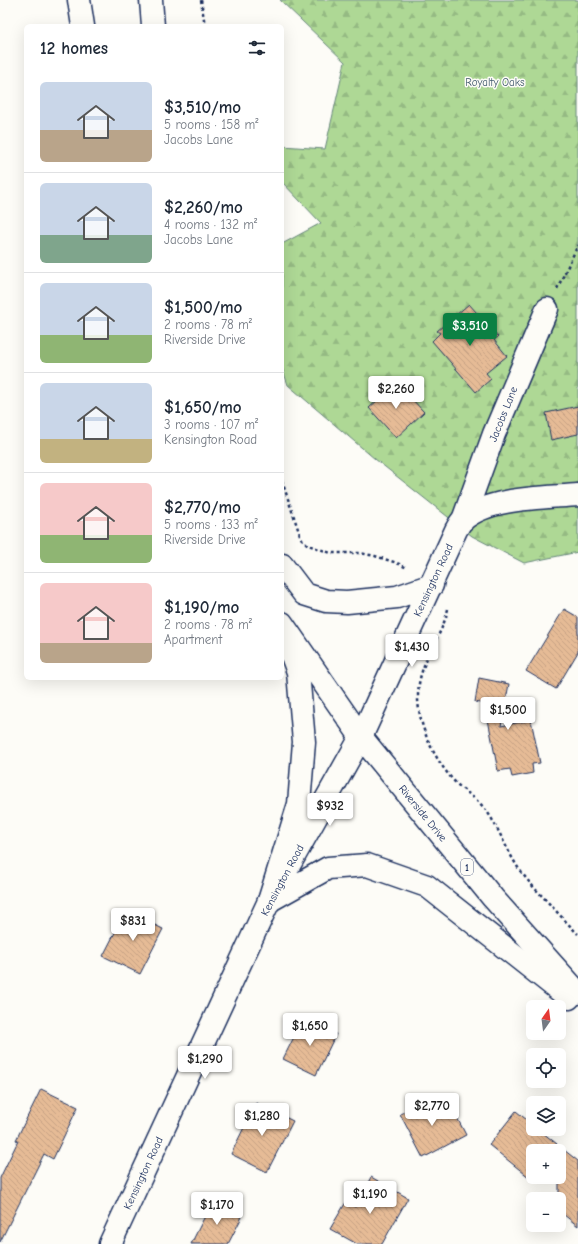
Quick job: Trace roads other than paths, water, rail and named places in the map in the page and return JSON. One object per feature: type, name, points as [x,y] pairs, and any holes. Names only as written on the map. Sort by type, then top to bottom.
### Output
[{"type":"main road","points":[[79,0],[83,24]]},
{"type":"main road","points":[[151,0],[153,24]]},
{"type":"main road","name":"Jacobs Lane","points":[[462,520],[494,434],[547,309]]},
{"type":"main road","points":[[462,520],[476,512],[496,504],[522,499],[578,495]]},
{"type":"main road","name":"Kensington Road","points":[[110,1244],[269,901],[361,737],[456,530],[462,520]]},
{"type":"main road","points":[[284,568],[304,594],[326,601],[347,602],[397,597],[432,585]]},
{"type":"main road","name":"Riverside Drive","points":[[284,626],[361,737],[493,898],[578,993]]},
{"type":"main road","points":[[269,901],[299,804],[304,742],[298,672],[284,635]]},
{"type":"main road","points":[[269,901],[328,868],[367,865],[427,886],[578,1005]]},
{"type":"park label","name":"Royalty Oaks","points":[[495,82]]}]
